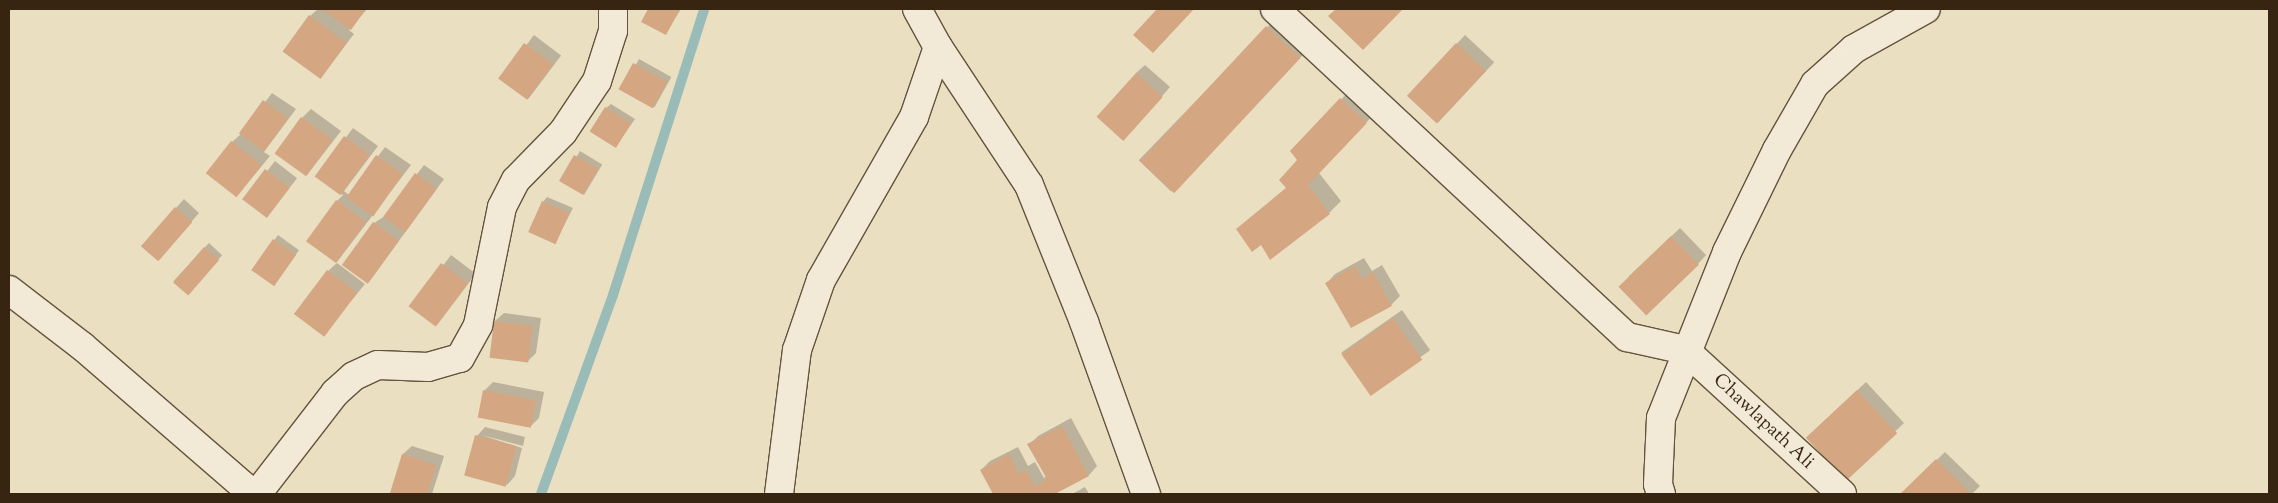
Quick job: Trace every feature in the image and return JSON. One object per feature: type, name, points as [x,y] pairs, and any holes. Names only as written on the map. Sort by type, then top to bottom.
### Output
[{"type":"street","points":[[9,290],[82,346],[255,494],[334,392],[354,376],[378,365],[428,367],[460,358],[478,325],[502,207],[516,180],[563,132],[597,80],[613,31],[613,9]]},
{"type":"street","points":[[917,9],[938,47],[1029,185],[1084,322],[1146,494]]},
{"type":"street","points":[[1275,9],[1627,337],[1685,350]]},
{"type":"street","points":[[1661,494],[1661,418],[1685,350],[1764,176],[1815,84],[1854,49],[1926,9]]},
{"type":"street","points":[[779,494],[797,350],[821,280],[914,117],[938,47]]},
{"type":"street","name":"Chawlapath Ali","points":[[1685,350],[1842,494]]},
{"type":"building","points":[[322,9],[366,9],[351,30]]},
{"type":"building","points":[[648,9],[680,9],[666,35],[641,22]]},
{"type":"building","points":[[1157,9],[1194,9],[1153,53],[1133,35]]},
{"type":"building","points":[[1336,9],[1403,9],[1363,50],[1328,16]]},
{"type":"building","points":[[309,15],[347,43],[321,79],[283,51]]},
{"type":"building","points":[[1266,26],[1300,58],[1174,193],[1140,161]]},
{"type":"building","points":[[524,43],[553,64],[527,100],[498,79]]},
{"type":"building","points":[[1456,43],[1486,71],[1437,124],[1407,96]]},
{"type":"building","points":[[633,63],[667,82],[653,108],[618,89]]},
{"type":"building","points":[[1136,73],[1163,97],[1123,141],[1097,117]]},
{"type":"building","points":[[1340,98],[1367,123],[1308,185],[1330,214],[1270,260],[1261,245],[1252,252],[1236,229],[1286,188],[1279,180],[1297,160],[1290,151]]},
{"type":"building","points":[[263,100],[288,118],[264,151],[239,133]]},
{"type":"building","points":[[605,107],[631,123],[616,148],[590,132]]},
{"type":"building","points":[[301,117],[333,140],[306,176],[275,153]]},
{"type":"building","points":[[344,136],[370,155],[340,195],[315,176]]},
{"type":"building","points":[[231,141],[262,165],[236,197],[206,173]]},
{"type":"building","points":[[376,155],[403,174],[373,217],[346,198]]},
{"type":"building","points":[[574,155],[598,169],[583,195],[559,181]]},
{"type":"building","points":[[265,169],[290,188],[267,218],[242,199]]},
{"type":"building","points":[[415,173],[437,189],[405,233],[383,217]]},
{"type":"building","points":[[336,200],[366,222],[336,263],[306,241]]},
{"type":"building","points":[[542,201],[569,213],[556,244],[528,232]]},
{"type":"building","points":[[175,207],[192,222],[158,261],[141,246]]},
{"type":"building","points":[[373,222],[399,241],[368,284],[342,265]]},
{"type":"building","points":[[1671,236],[1699,265],[1646,315],[1618,287]]},
{"type":"building","points":[[273,239],[296,255],[274,286],[251,270]]},
{"type":"building","points":[[204,247],[219,260],[188,296],[173,282]]},
{"type":"building","points":[[441,263],[468,283],[436,327],[409,306]]},
{"type":"building","points":[[1355,266],[1362,279],[1373,272],[1392,306],[1351,328],[1325,283]]},
{"type":"building","points":[[327,270],[357,293],[324,337],[294,314]]},
{"type":"building","points":[[1393,318],[1422,360],[1371,396],[1341,354]]},
{"type":"building","points":[[494,321],[533,326],[528,362],[489,358]]},
{"type":"building","points":[[483,390],[536,400],[531,428],[478,417]]},
{"type":"building","points":[[1857,390],[1897,433],[1846,481],[1806,438]]},
{"type":"building","points":[[1062,426],[1089,476],[1055,494],[993,494],[980,470],[1009,454],[1019,474],[1026,470],[1035,486],[1047,479],[1027,444]]},
{"type":"building","points":[[475,435],[517,446],[506,487],[464,476]]},
{"type":"building","points":[[402,454],[436,465],[427,494],[390,493]]},
{"type":"building","points":[[1936,459],[1971,494],[1900,494]]},
{"type":"waterway","points":[[541,494],[613,295],[704,9]]}]
